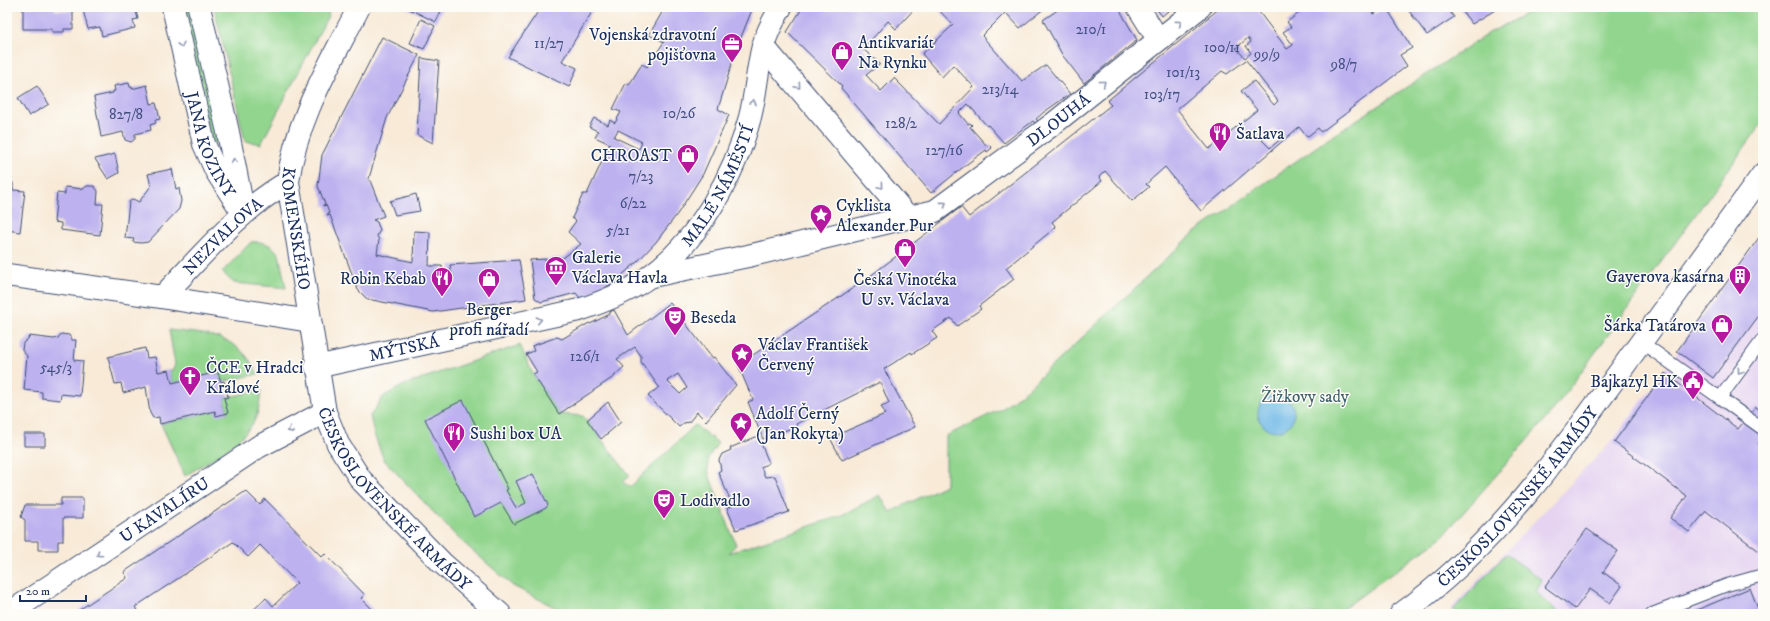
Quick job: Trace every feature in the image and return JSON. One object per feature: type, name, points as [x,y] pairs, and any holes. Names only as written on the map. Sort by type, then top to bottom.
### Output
[{"type":"street","name":"JANA KOZINY","points":[[173,7],[204,144],[216,171],[243,213]]},
{"type":"street","name":"JANA KOZINY","points":[[200,7],[228,132],[243,213]]},
{"type":"street","name":"KOMENSKÉHO","points":[[316,367],[288,182],[291,158],[298,132],[316,91],[359,7]]},
{"type":"street","name":"MALÉ NÁMĚSTÍ","points":[[649,277],[668,261],[683,244],[713,202],[726,180],[739,152],[750,118],[767,36],[781,7]]},
{"type":"street","points":[[1138,7],[1158,39]]},
{"type":"street","name":"DLOUHÁ","points":[[908,217],[935,211],[1053,124],[1200,7]]},
{"type":"street","points":[[767,36],[908,217]]},
{"type":"street","name":"ČESKOSLOVENSKÉ ARMÁDY","points":[[1410,611],[1477,548],[1536,483],[1575,434],[1763,174]]},
{"type":"street","name":"NEZVALOVA","points":[[162,297],[243,213],[267,194],[288,182]]},
{"type":"street","name":"MALÉ NÁMĚSTÍ","points":[[649,277],[748,256],[908,217]]},
{"type":"street","name":"NEZVALOVA","points":[[7,275],[162,297],[310,321]]},
{"type":"street","name":"MÝTSKÁ","points":[[316,367],[579,310],[618,295],[649,277]]},
{"type":"street","name":"ČESKOSLOVENSKÉ ARMÁDY","points":[[316,367],[325,412],[338,444],[361,480],[442,563],[498,613]]},
{"type":"street","name":"U KAVALÍRU","points":[[8,614],[258,447],[325,412]]},
{"type":"lane","points":[[1720,398],[1763,339]]},
{"type":"lane","points":[[1642,342],[1763,429]]},
{"type":"lane","points":[[1652,614],[1726,585],[1763,574]]},
{"type":"shaded area","points":[[1763,236],[1763,614],[1454,614],[1450,609],[1611,442]]},
{"type":"green space","points":[[180,7],[192,7],[220,140],[216,143],[211,141]]},
{"type":"green space","points":[[214,7],[324,7],[329,14],[261,144],[245,141]]},
{"type":"green space","name":"Žižkovy sady","points":[[1539,7],[1763,7],[1763,122],[1552,412],[1441,538],[1336,614],[568,614],[513,586],[457,537],[384,460],[374,434],[370,416],[384,396],[406,384],[520,345],[533,374],[559,414],[583,416],[630,476],[623,482],[630,487],[695,425],[718,443],[708,458],[708,472],[736,545],[728,553],[840,516],[880,495],[890,512],[946,485],[946,436],[1003,408],[1025,391],[1194,233],[1326,140],[1489,33]]},
{"type":"green space","points":[[251,242],[267,244],[279,254],[286,288],[234,283],[222,272]]},
{"type":"green space","points":[[169,330],[210,335],[221,338],[231,343],[241,351],[250,361],[258,374],[221,382],[218,373],[172,383],[169,371],[173,370],[175,364]]},
{"type":"green space","points":[[261,390],[257,416],[247,432],[222,453],[185,476],[161,424],[215,411],[228,413],[224,398]]},
{"type":"green space","points":[[1506,554],[1542,580],[1536,592],[1560,614],[1457,614],[1453,610]]},
{"type":"water","points":[[1280,395],[1289,400],[1293,406],[1293,420],[1289,426],[1280,431],[1272,431],[1263,426],[1259,420],[1258,409],[1263,400],[1269,396]]},
{"type":"building","points":[[23,7],[55,7],[55,10],[73,11],[73,29],[64,29],[64,32],[52,32],[52,29],[23,29]]},
{"type":"building","points":[[98,7],[135,7],[138,19],[133,20],[135,28],[102,36],[100,27],[88,29],[83,10]]},
{"type":"building","points":[[405,7],[443,7],[436,22]]},
{"type":"building","points":[[541,7],[595,7],[562,61],[577,68],[569,87],[508,57]]},
{"type":"building","points":[[661,7],[753,7],[736,50],[718,109],[729,115],[703,174],[678,213],[656,242],[637,262],[614,282],[593,296],[581,299],[576,293],[541,302],[535,298],[530,260],[563,258],[581,244],[568,232],[576,221],[572,218],[583,194],[587,194],[610,144],[595,137],[598,131],[589,127],[594,118],[608,125],[610,120],[615,123],[621,112],[613,109],[626,83],[629,85],[642,64],[647,67],[664,42],[649,35],[664,9]],"holes":[[[618,130],[642,142],[639,149],[614,137]]]},
{"type":"building","points":[[803,7],[916,7],[896,29],[888,21],[863,49],[880,64],[866,75],[881,91],[894,78],[939,124],[974,87],[953,65],[942,77],[922,54],[953,25],[936,7],[1008,7],[1004,11],[1005,13],[982,36],[1022,81],[1046,65],[1070,94],[1044,112],[1036,119],[1038,121],[1035,123],[1033,121],[1004,143],[968,104],[959,113],[968,124],[970,123],[972,125],[970,127],[987,146],[989,145],[992,148],[987,152],[986,150],[967,164],[931,193],[841,88],[842,86],[787,32]]},
{"type":"building","points":[[1015,7],[1046,7],[1020,28],[1007,14]]},
{"type":"building","points":[[1062,7],[1118,7],[1137,40],[1084,83],[1063,56],[1043,20]]},
{"type":"building","points":[[1155,7],[1173,7],[1162,16]]},
{"type":"building","points":[[1221,7],[1256,8],[1287,49],[1293,45],[1283,32],[1291,27],[1287,22],[1307,7],[1359,7],[1360,9],[1369,7],[1374,14],[1386,7],[1412,48],[1400,55],[1407,66],[1349,111],[1321,132],[1318,128],[1307,137],[1299,127],[1201,211],[1165,167],[1146,184],[1149,187],[1132,201],[1105,171],[1099,177],[1102,181],[1052,222],[1056,227],[1006,268],[1014,279],[979,306],[981,309],[957,326],[951,318],[932,331],[937,338],[884,369],[915,427],[842,460],[830,438],[885,414],[881,406],[889,403],[880,382],[796,424],[797,426],[763,439],[748,402],[753,400],[738,365],[865,280],[961,207],[969,217],[1111,105],[1107,101]],"holes":[[[1248,38],[1251,42],[1246,46],[1251,53],[1245,58],[1236,48]],[[1246,60],[1278,101],[1274,105],[1254,81],[1241,91],[1257,110],[1209,149],[1177,109],[1222,71],[1227,74]],[[1274,129],[1282,138],[1270,148],[1262,140]]]},
{"type":"building","points":[[1406,7],[1446,7],[1454,17],[1427,35]]},
{"type":"building","points":[[1459,7],[1500,7],[1472,24]]},
{"type":"building","points":[[421,19],[435,26],[424,49],[410,43]]},
{"type":"building","points":[[382,37],[419,55],[387,118],[369,178],[384,216],[373,220],[377,222],[380,230],[377,236],[379,240],[377,254],[413,262],[414,231],[430,232],[429,266],[442,266],[443,279],[452,277],[450,265],[519,260],[526,299],[433,312],[367,299],[358,290],[330,215],[327,216],[329,213],[326,205],[323,206],[325,204],[318,186],[322,155]]},
{"type":"building","points":[[421,58],[439,61],[433,143],[417,135]]},
{"type":"building","points":[[129,83],[132,89],[147,85],[151,104],[156,103],[160,119],[155,120],[156,123],[150,125],[151,130],[135,134],[135,139],[131,142],[125,140],[123,132],[101,137],[94,97],[113,93],[113,91],[115,91],[114,86]]},
{"type":"building","points":[[37,86],[49,104],[29,116],[18,98]]},
{"type":"building","points":[[115,154],[119,173],[108,179],[95,159]]},
{"type":"building","points":[[172,169],[176,189],[179,188],[181,201],[179,209],[148,242],[133,242],[134,239],[125,238],[129,202],[133,199],[139,202],[151,186],[148,174]]},
{"type":"building","points":[[7,176],[13,183],[13,190],[25,191],[20,232],[7,230]]},
{"type":"building","points":[[87,186],[94,186],[98,191],[97,204],[103,204],[100,235],[61,230],[61,223],[54,222],[57,193],[65,194],[65,187],[83,189]]},
{"type":"building","points":[[416,194],[420,211],[395,215],[390,201]]},
{"type":"building","name":"Gayerova kasárna","points":[[1763,232],[1763,310],[1713,378],[1677,351]]},
{"type":"building","points":[[670,303],[712,358],[714,357],[736,385],[706,421],[697,412],[689,422],[684,423],[679,427],[648,396],[659,387],[641,362],[641,356],[635,347],[617,359],[624,367],[615,376],[559,414],[533,374],[537,372],[526,354],[534,351],[532,346],[557,337],[562,339],[589,323],[590,324],[610,314],[610,312],[614,310],[628,335]],"holes":[[[678,374],[687,388],[680,394],[667,381]]]},
{"type":"building","points":[[61,334],[69,335],[72,340],[76,340],[74,360],[83,361],[80,396],[61,394],[60,400],[42,398],[42,392],[24,390],[27,356],[22,350],[23,343],[29,336],[54,339],[58,338]]},
{"type":"building","points":[[145,348],[147,358],[155,357],[158,372],[169,370],[172,383],[218,372],[221,382],[224,381],[228,397],[224,398],[228,413],[216,416],[215,411],[160,424],[159,417],[153,418],[150,413],[146,387],[123,393],[121,383],[115,384],[108,357]]},
{"type":"building","points":[[1665,373],[1738,429],[1756,407],[1763,412],[1763,436],[1758,444],[1763,447],[1763,554],[1706,511],[1689,532],[1670,518],[1687,496],[1614,442]]},
{"type":"building","points":[[463,400],[516,508],[526,503],[516,481],[533,474],[548,505],[546,508],[514,524],[501,503],[474,517],[425,419]]},
{"type":"building","points":[[608,402],[621,422],[601,439],[587,420]]},
{"type":"building","points":[[24,434],[45,434],[45,446],[24,446]]},
{"type":"building","points":[[758,436],[769,463],[761,467],[765,477],[775,476],[789,512],[736,530],[727,508],[733,506],[718,472],[721,470],[719,460],[722,454],[731,450],[730,448]]},
{"type":"building","points":[[246,491],[260,505],[265,499],[322,557],[325,554],[365,595],[361,598],[377,614],[249,614],[266,598],[273,606],[297,583],[260,545],[248,557],[233,542],[135,607],[137,610],[131,614],[73,614],[127,578],[124,572]]},
{"type":"building","points":[[61,498],[83,498],[83,518],[63,518],[63,541],[58,541],[58,550],[38,550],[38,541],[25,541],[25,520],[21,517],[25,505],[61,505]]},
{"type":"building","points":[[1587,529],[1618,551],[1603,572],[1622,586],[1610,603],[1590,589],[1575,609],[1545,587]]},
{"type":"building","points":[[1750,588],[1760,614],[1687,614]]},
{"type":"place","name":"Vojenská zdravotní pojišťovna","points":[[732,64]]},
{"type":"place","name":"Antikvariát Na Rynku","points":[[842,72]]},
{"type":"place","name":"Šatlava","points":[[1220,152]]},
{"type":"place","name":"CHROAST","points":[[688,174]]},
{"type":"place","name":"Cyklista Alexander Pur","points":[[821,234]]},
{"type":"place","name":"Česká Vinotéka U sv. Václava","points":[[905,268]]},
{"type":"place","name":"Galerie Václava Havla","points":[[556,286]]},
{"type":"place","name":"Gayerova kasárna","points":[[1740,296]]},
{"type":"place","name":"Robin Kebab","points":[[442,298]]},
{"type":"place","name":"Berger profi nářadí","points":[[489,298]]},
{"type":"place","name":"Beseda","points":[[675,336]]},
{"type":"place","name":"Šárka Tatárova","points":[[1722,344]]},
{"type":"place","name":"Václav František Červený","points":[[742,374]]},
{"type":"place","name":"ČCE v Hradci Králové","points":[[190,396]]},
{"type":"place","name":"Bajkazyl HK","points":[[1693,400]]},
{"type":"place","name":"Adolf Černý (Jan Rokyta)","points":[[741,442]]},
{"type":"place","name":"Sushi box UA","points":[[454,452]]},
{"type":"place","name":"Lodivadlo","points":[[664,520]]}]
